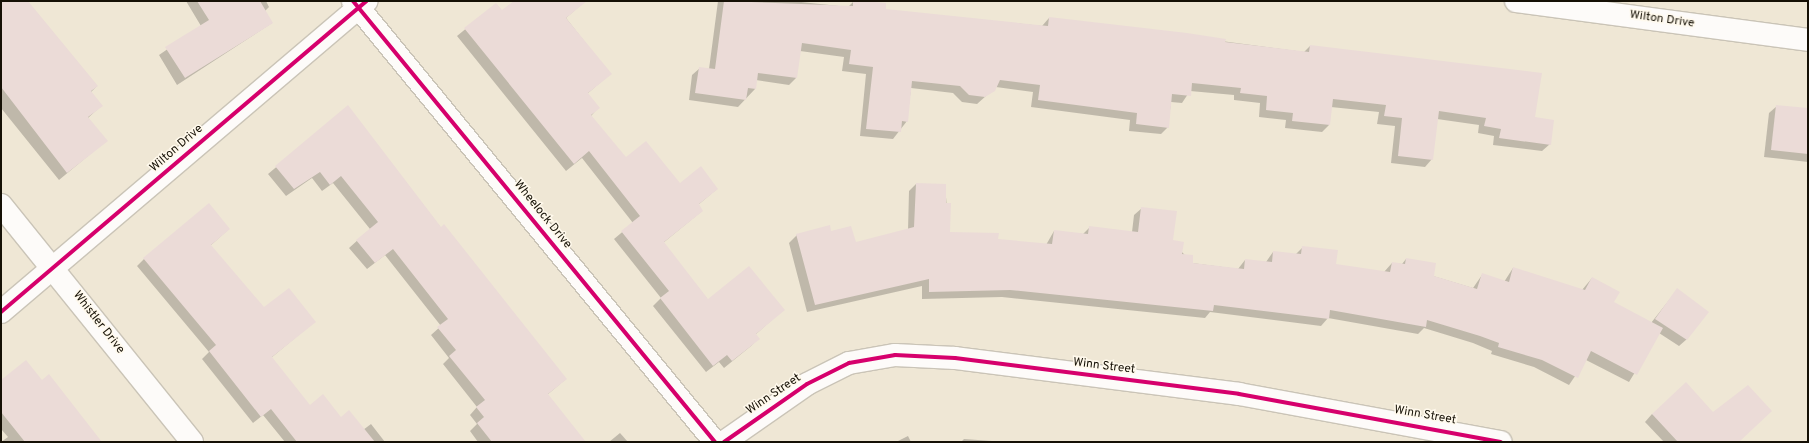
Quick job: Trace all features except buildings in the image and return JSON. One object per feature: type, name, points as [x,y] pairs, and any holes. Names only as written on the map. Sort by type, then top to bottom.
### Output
[{"type":"street","name":"Wilton Drive","points":[[1516,1],[1808,40]]},
{"type":"street","name":"Wilton Drive","points":[[1,312],[54,268],[359,3]]},
{"type":"street","name":"Wheelock Drive","points":[[359,3],[714,442]]},
{"type":"street","name":"Whistler Drive","points":[[1,205],[54,268],[192,442]]},
{"type":"street","name":"Winn Street","points":[[724,442],[807,384],[849,363],[895,355],[955,358],[1239,394],[1502,442]]},
{"type":"cycle path","points":[[353,1],[715,442]]},
{"type":"cycle path","points":[[1,312],[367,1]]},
{"type":"cycle path","points":[[724,442],[807,384],[849,363],[895,355],[955,358],[1239,394],[1501,442]]}]
